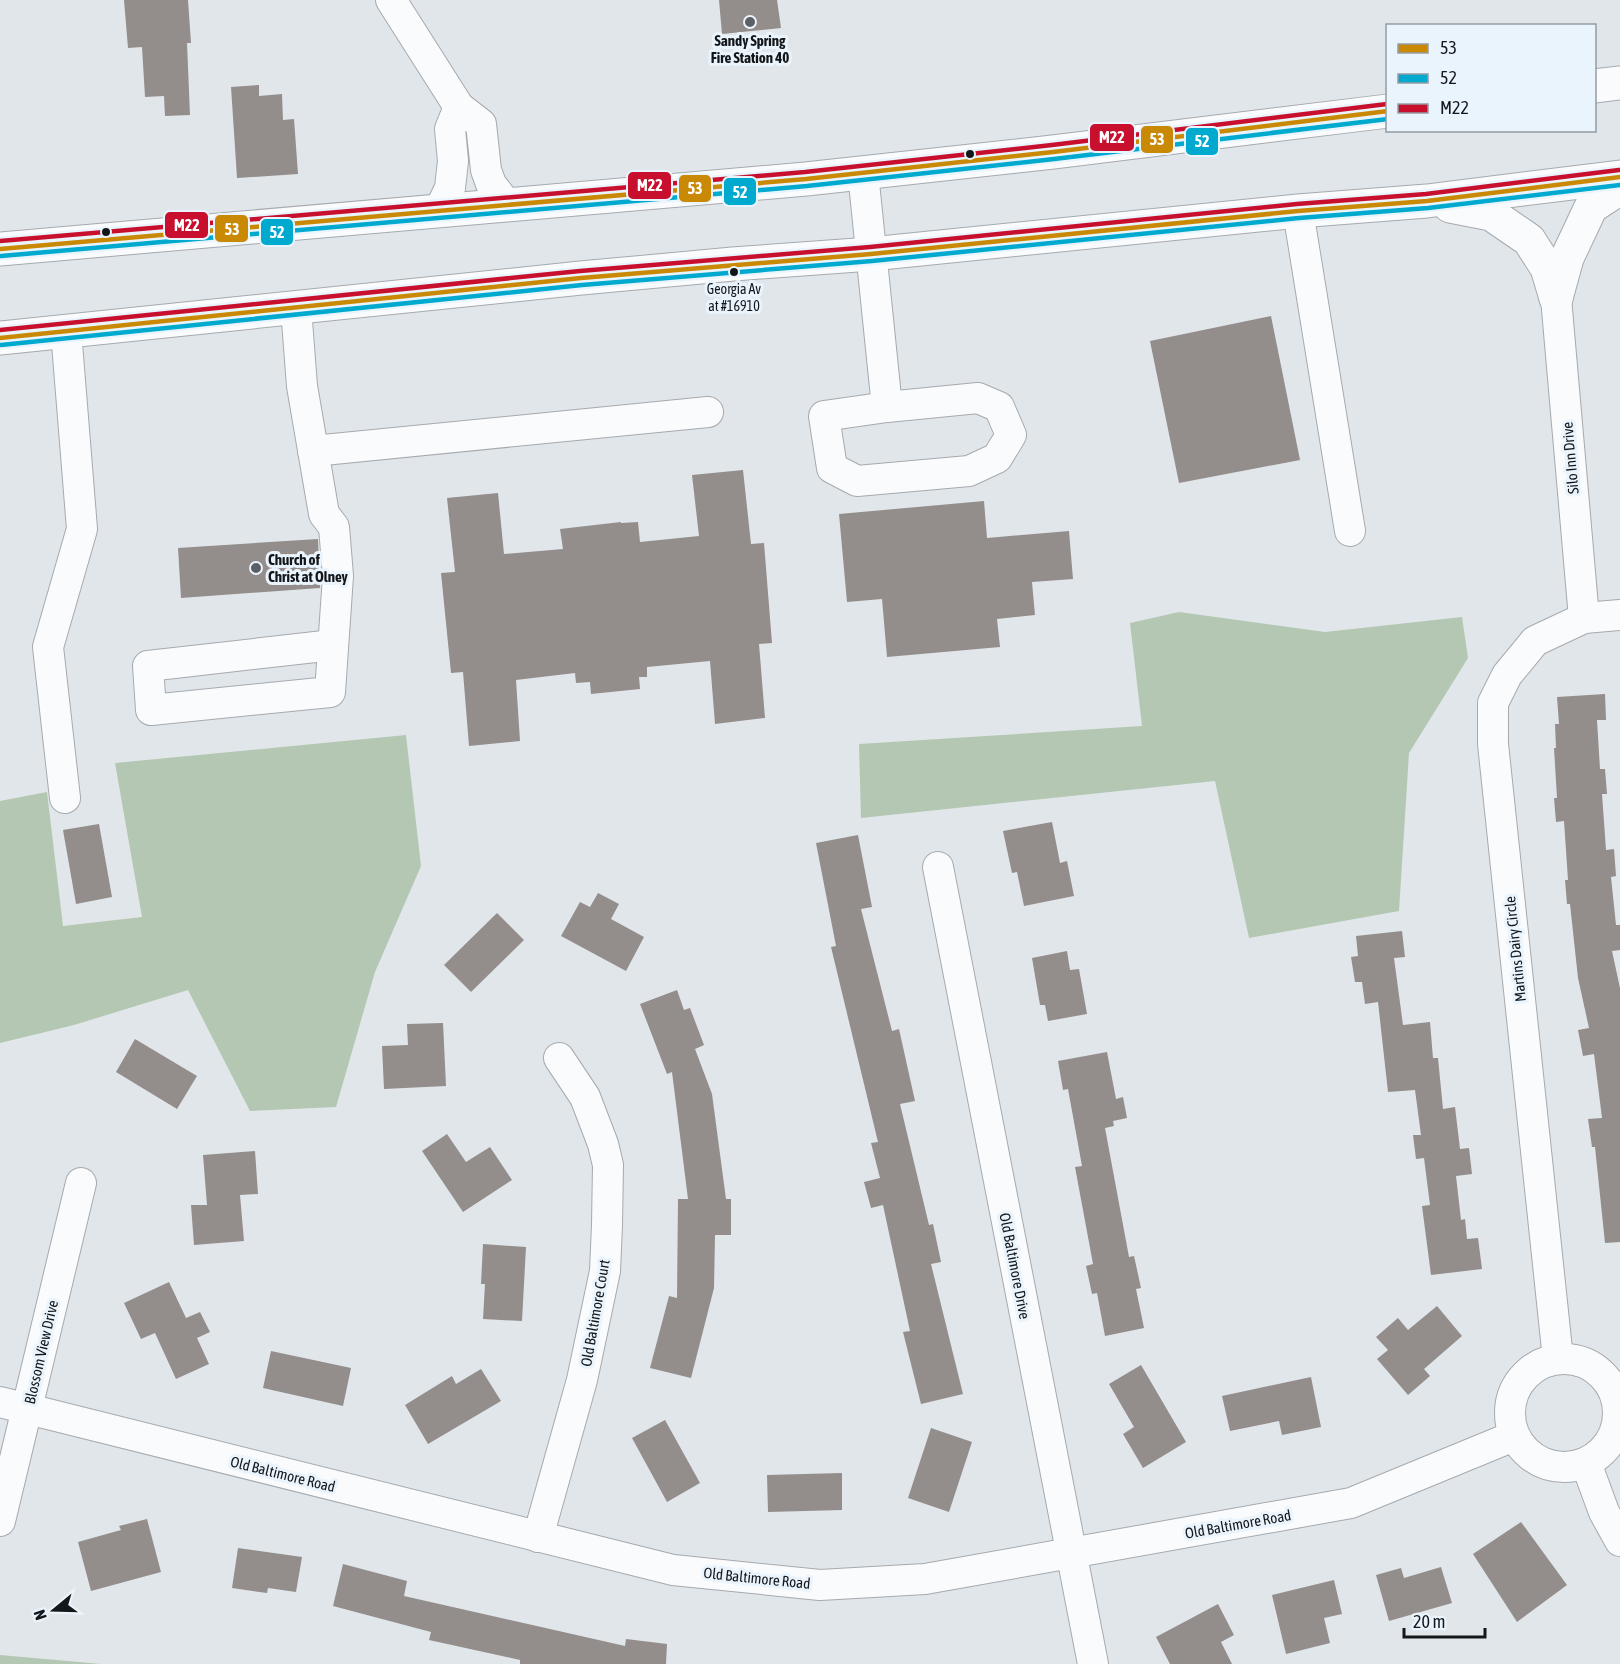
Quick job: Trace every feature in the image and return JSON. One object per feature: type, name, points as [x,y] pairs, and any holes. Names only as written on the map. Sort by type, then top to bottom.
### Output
[{"type":"main road","points":[[1596,86],[1620,83]]},
{"type":"main road","points":[[0,249],[863,172],[1386,111]]},
{"type":"main road","points":[[0,338],[722,265],[871,254],[1298,211],[1427,201],[1620,177]]},
{"type":"main road","points":[[1556,298],[1567,258],[1591,207],[1620,188]]},
{"type":"main road","points":[[1427,201],[1491,214],[1529,240],[1547,268],[1556,298]]},
{"type":"street","points":[[391,0],[459,107],[481,124],[486,170],[491,184],[507,205]]},
{"type":"street","points":[[439,211],[450,188],[453,161],[450,129],[459,107]]},
{"type":"street","points":[[863,172],[888,407]]},
{"type":"street","points":[[1298,211],[1350,531]]},
{"type":"street","name":"Silo Inn Drive","points":[[1556,298],[1584,618]]},
{"type":"street","points":[[296,308],[302,386],[313,451],[324,514],[334,527],[338,576],[330,692],[151,710],[148,666],[333,645]]},
{"type":"street","points":[[65,798],[48,647],[82,529],[66,331]]},
{"type":"street","points":[[978,399],[999,407],[1011,435],[997,458],[969,471],[857,481],[832,468],[824,416],[888,407],[978,399]]},
{"type":"street","points":[[313,451],[708,412]]},
{"type":"street","name":"Martins Dairy Circle","points":[[1558,1359],[1493,744],[1493,703],[1507,675],[1535,641],[1584,618],[1620,615]]},
{"type":"street","name":"Old Baltimore Drive","points":[[938,867],[1093,1664]]},
{"type":"street","name":"Old Baltimore Court","points":[[538,1537],[582,1380],[605,1271],[608,1165],[603,1144],[585,1097],[558,1058]]},
{"type":"street","name":"Blossom View Drive","points":[[0,1521],[14,1406],[81,1183]]},
{"type":"street","points":[[1558,1359],[1580,1361],[1597,1369],[1611,1385],[1619,1407],[1616,1431],[1604,1451],[1586,1463],[1566,1468],[1543,1464],[1525,1452],[1514,1436],[1510,1411],[1518,1385],[1534,1367],[1558,1359]]},
{"type":"street","name":"Old Baltimore Road","points":[[14,1406],[673,1570],[820,1585],[925,1580],[1352,1503],[1514,1436]]},
{"type":"street","points":[[1586,1463],[1604,1512],[1620,1541]]},
{"type":"green space","points":[[1179,612],[1325,632],[1462,617],[1468,658],[1409,753],[1399,911],[1249,938],[1215,781],[861,818],[859,744],[1142,726],[1130,623]]},
{"type":"green space","points":[[406,735],[421,866],[375,972],[336,1107],[250,1111],[188,990],[74,1025],[0,1043],[0,801],[47,792],[63,926],[142,917],[115,763]]},
{"type":"green space","points":[[0,1655],[101,1664],[0,1664]]},
{"type":"building","points":[[124,0],[188,0],[191,43],[187,43],[190,115],[165,116],[164,96],[145,97],[142,47],[128,48]]},
{"type":"building","name":"Sandy Spring Fire Station 40","points":[[719,0],[777,0],[781,28],[722,34]]},
{"type":"building","points":[[259,85],[259,96],[282,94],[283,120],[294,119],[298,174],[237,178],[231,87]]},
{"type":"building","points":[[1271,316],[1300,460],[1179,483],[1150,341]]},
{"type":"building","points":[[743,470],[751,544],[764,543],[772,643],[759,644],[765,718],[715,724],[710,661],[647,667],[647,677],[639,677],[640,689],[591,694],[590,682],[576,683],[575,673],[516,680],[520,741],[469,746],[463,672],[451,673],[441,573],[455,572],[447,498],[498,493],[504,554],[563,549],[560,529],[621,522],[638,522],[640,542],[699,536],[692,475]]},
{"type":"building","points":[[984,501],[987,538],[1069,531],[1073,579],[1032,582],[1035,615],[997,619],[1000,647],[887,657],[882,599],[847,602],[839,514]]},
{"type":"building","name":"Church of Christ at Olney","points":[[318,539],[320,588],[181,598],[178,548]]},
{"type":"building","points":[[1605,694],[1606,720],[1597,720],[1600,769],[1605,769],[1607,794],[1602,794],[1606,850],[1614,849],[1616,876],[1611,877],[1616,925],[1620,925],[1620,950],[1612,951],[1620,988],[1620,1242],[1605,1243],[1595,1147],[1592,1147],[1588,1119],[1602,1118],[1594,1054],[1583,1056],[1578,1030],[1589,1028],[1578,978],[1570,904],[1567,904],[1565,880],[1568,880],[1564,821],[1556,822],[1554,748],[1556,748],[1555,724],[1559,724],[1557,697]]},
{"type":"building","points":[[1052,822],[1060,863],[1067,861],[1074,896],[1024,906],[1017,872],[1012,873],[1003,831]]},
{"type":"building","points":[[99,824],[112,897],[76,904],[63,830]]},
{"type":"building","points":[[858,835],[872,907],[861,909],[892,1031],[899,1029],[915,1101],[900,1104],[929,1225],[933,1224],[941,1262],[931,1264],[963,1394],[921,1404],[903,1332],[910,1331],[883,1205],[871,1208],[864,1182],[880,1178],[871,1143],[878,1142],[831,947],[836,946],[816,843]]},
{"type":"building","points":[[598,893],[619,904],[611,919],[644,937],[626,971],[561,936],[580,902],[590,907]]},
{"type":"building","points":[[497,913],[524,940],[471,992],[444,965]]},
{"type":"building","points":[[1402,931],[1405,957],[1394,958],[1403,1025],[1430,1022],[1433,1058],[1438,1058],[1443,1109],[1455,1107],[1460,1149],[1469,1148],[1472,1174],[1456,1176],[1461,1220],[1465,1219],[1467,1239],[1478,1238],[1482,1269],[1431,1275],[1422,1206],[1430,1205],[1424,1158],[1416,1159],[1413,1135],[1421,1135],[1415,1090],[1388,1092],[1378,1002],[1365,1004],[1362,982],[1355,982],[1351,957],[1358,956],[1356,936]]},
{"type":"building","points":[[1067,951],[1070,970],[1079,969],[1087,1014],[1048,1021],[1045,1005],[1040,1005],[1032,958]]},
{"type":"building","points":[[677,990],[684,1010],[690,1008],[704,1045],[695,1049],[712,1094],[726,1199],[731,1199],[731,1235],[715,1235],[714,1288],[691,1378],[650,1368],[669,1296],[677,1298],[678,1199],[688,1199],[672,1072],[667,1074],[640,1004]]},
{"type":"building","points":[[443,1023],[446,1086],[384,1089],[382,1046],[408,1045],[407,1024]]},
{"type":"building","points":[[135,1039],[197,1076],[177,1109],[116,1072]]},
{"type":"building","points":[[1107,1052],[1116,1099],[1123,1097],[1127,1118],[1113,1121],[1114,1126],[1105,1128],[1129,1257],[1134,1256],[1141,1288],[1136,1289],[1144,1328],[1105,1336],[1097,1293],[1092,1294],[1086,1266],[1093,1264],[1075,1167],[1082,1166],[1068,1089],[1063,1090],[1058,1061]]},
{"type":"building","points":[[447,1134],[466,1162],[490,1147],[512,1180],[463,1212],[422,1151]]},
{"type":"building","points":[[255,1151],[258,1194],[240,1195],[244,1241],[194,1245],[191,1205],[207,1205],[203,1155]]},
{"type":"building","points":[[483,1244],[526,1247],[522,1321],[483,1319],[485,1284],[481,1284]]},
{"type":"building","points":[[169,1282],[186,1318],[200,1312],[210,1332],[197,1338],[209,1364],[176,1379],[155,1333],[141,1339],[124,1303]]},
{"type":"building","points":[[1437,1306],[1462,1336],[1424,1369],[1430,1376],[1408,1395],[1377,1359],[1388,1350],[1376,1337],[1398,1318],[1408,1330]]},
{"type":"building","points":[[271,1351],[351,1368],[343,1406],[263,1388]]},
{"type":"building","points":[[1141,1365],[1186,1442],[1143,1468],[1123,1434],[1134,1427],[1109,1384]]},
{"type":"building","points":[[481,1369],[501,1401],[428,1444],[405,1405],[452,1376],[456,1384]]},
{"type":"building","points":[[1311,1377],[1321,1427],[1282,1435],[1279,1421],[1230,1431],[1222,1396]]},
{"type":"building","points":[[665,1420],[700,1483],[667,1502],[632,1438]]},
{"type":"building","points":[[931,1428],[972,1442],[949,1512],[908,1498]]},
{"type":"building","points":[[842,1473],[842,1510],[768,1512],[767,1475]]},
{"type":"building","points":[[147,1519],[161,1572],[91,1591],[78,1542],[121,1530],[119,1526]]},
{"type":"building","points":[[1521,1522],[1567,1585],[1517,1622],[1473,1554]]},
{"type":"building","points":[[238,1548],[302,1557],[296,1592],[268,1588],[267,1593],[232,1588]]},
{"type":"building","points":[[343,1564],[407,1581],[404,1596],[625,1646],[626,1639],[667,1644],[666,1664],[520,1664],[520,1660],[429,1640],[431,1632],[333,1606]]},
{"type":"building","points":[[1441,1567],[1452,1603],[1389,1621],[1376,1575],[1401,1568],[1404,1578]]},
{"type":"building","points":[[1334,1580],[1342,1614],[1324,1618],[1330,1643],[1286,1654],[1272,1595]]},
{"type":"building","points":[[1218,1604],[1234,1635],[1221,1642],[1232,1664],[1170,1664],[1156,1637]]},
{"type":"transit line","name":"M22","points":[[0,241],[805,172],[1052,145],[1386,104]]},
{"type":"transit line","name":"53","points":[[0,249],[806,179],[1053,152],[1386,111]]},
{"type":"transit line","name":"52","points":[[1,256],[807,186],[1386,119]]},
{"type":"transit line","name":"M22","points":[[0,330],[580,271],[870,247],[1297,204],[1426,194],[1619,170]]},
{"type":"transit line","name":"53","points":[[0,338],[581,278],[871,254],[1298,211],[1427,201],[1620,177]]},
{"type":"transit line","name":"52","points":[[1,345],[582,285],[872,261],[1299,218],[1428,208],[1620,185]]},
{"type":"place","name":"Sandy Spring Fire Station 40","points":[[750,22]]},
{"type":"place","name":"Georgia Av at #16910","points":[[734,272]]},
{"type":"place","name":"Church of Christ at Olney","points":[[256,568]]}]
